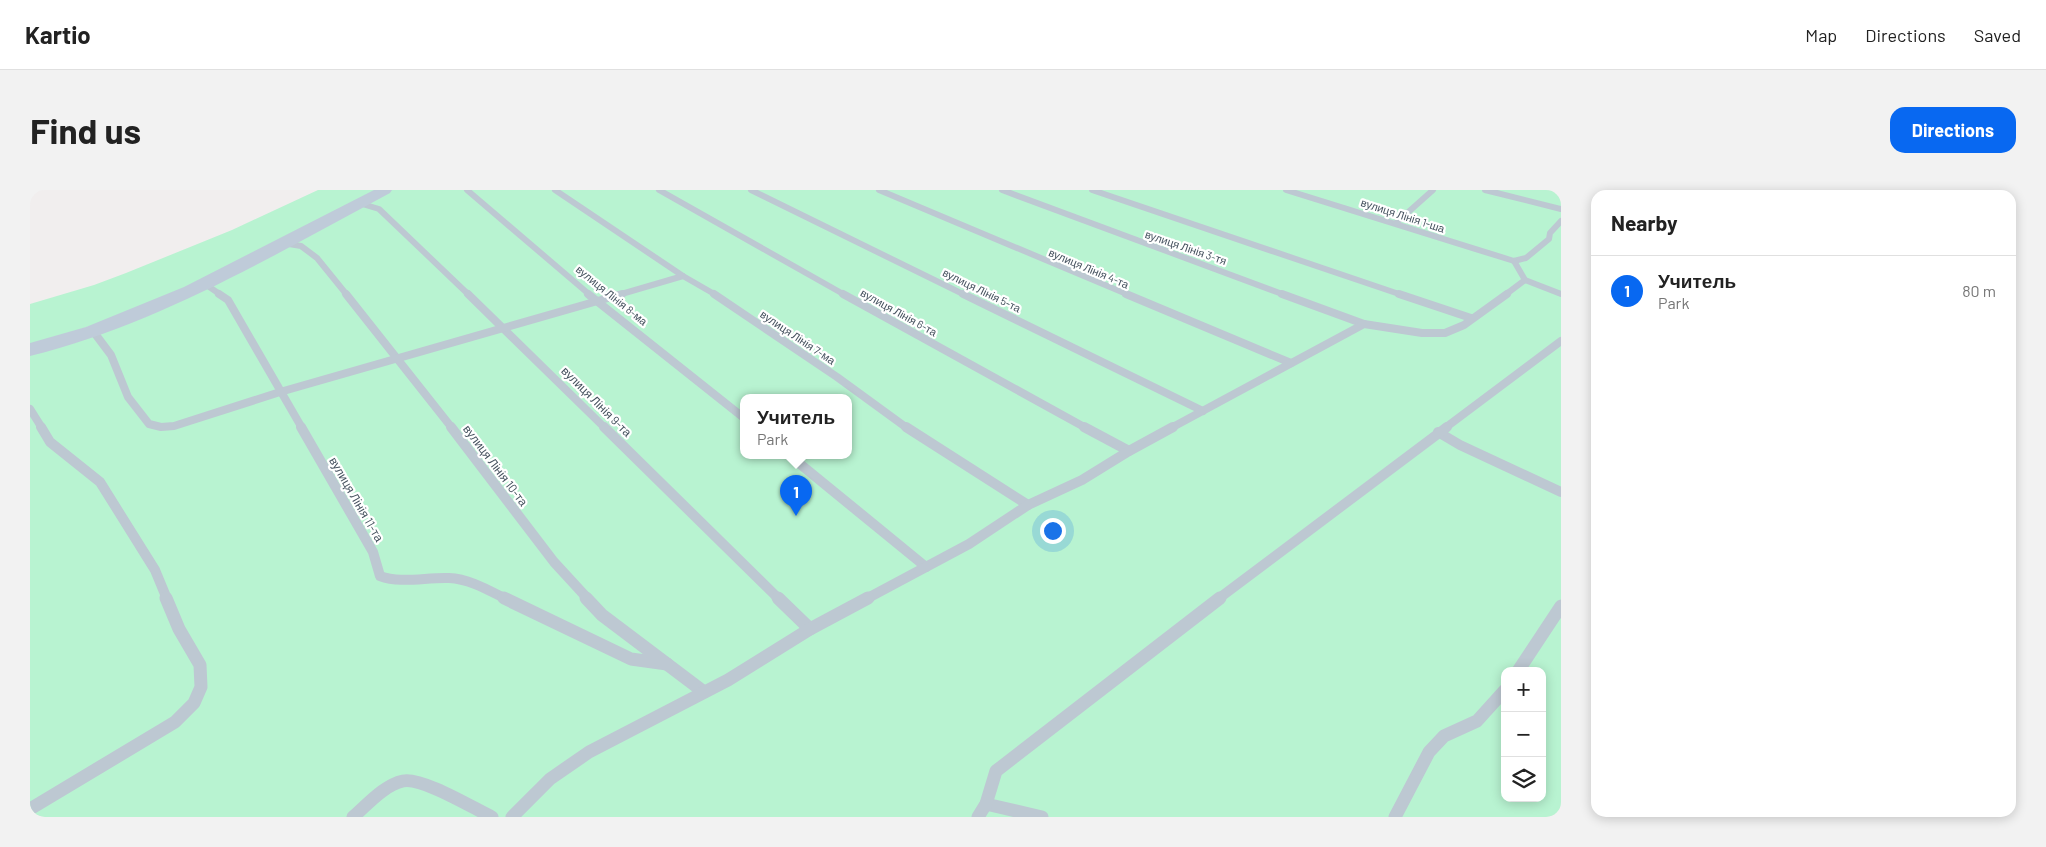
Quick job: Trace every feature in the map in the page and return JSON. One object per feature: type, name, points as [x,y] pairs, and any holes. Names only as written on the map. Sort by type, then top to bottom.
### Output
[{"type":"main road","points":[[30,350],[93,330],[152,308],[205,284],[385,190]]},
{"type":"lane","name":"вулиця Лінія 8-ма","points":[[467,190],[597,301],[740,415]]},
{"type":"lane","name":"вулиця Лінія 7-ма","points":[[555,190],[682,276],[704,286],[837,377],[925,441],[1028,505]]},
{"type":"lane","name":"вулиця Лінія 6-та","points":[[659,190],[1009,387],[1129,451]]},
{"type":"lane","name":"вулиця Лінія 5-та","points":[[751,190],[1204,411]]},
{"type":"lane","name":"вулиця Лінія 4-та","points":[[879,190],[1291,363]]},
{"type":"lane","name":"вулиця Лінія 3-тя","points":[[1002,190],[1364,324],[1422,333],[1445,333],[1464,325],[1525,280]]},
{"type":"lane","points":[[1092,190],[1471,318]]},
{"type":"lane","name":"вулиця Лінія 1-ша","points":[[1286,190],[1514,261]]},
{"type":"lane","points":[[1396,223],[1434,190]]},
{"type":"lane","points":[[1485,190],[1561,209]]},
{"type":"lane","name":"вулиця Лінія 9-та","points":[[359,203],[379,209],[505,328],[810,629]]},
{"type":"lane","points":[[1561,221],[1550,233],[1549,239],[1526,258],[1514,261],[1525,280],[1561,294]]},
{"type":"lane","points":[[1550,233],[1561,235]]},
{"type":"lane","name":"вулиця Лінія 10-та","points":[[283,243],[301,246],[317,258],[398,358],[554,562],[602,615],[704,692]]},
{"type":"lane","points":[[93,330],[111,355],[128,397],[149,424],[161,427],[174,426],[280,392],[682,276]]},
{"type":"lane","name":"вулиця Лінія 11-та","points":[[205,284],[228,300],[373,552],[380,576],[390,580],[450,578],[471,582],[631,659],[667,664]]},
{"type":"lane","points":[[512,817],[550,779],[589,752],[728,680],[810,629],[969,544],[1028,505],[1082,480],[1129,451],[1364,324]]},
{"type":"lane","points":[[978,817],[986,804],[996,771],[1561,340]]},
{"type":"lane","points":[[30,409],[50,442],[100,482],[155,570],[179,629],[200,665],[201,687],[194,703],[175,722],[30,809]]},
{"type":"lane","points":[[1438,432],[1460,445],[1561,492]]},
{"type":"lane","points":[[794,459],[926,567]]},
{"type":"lane","points":[[1521,667],[1561,606]]},
{"type":"lane","points":[[1394,817],[1429,752],[1444,736],[1477,721],[1501,696]]},
{"type":"lane","points":[[353,817],[386,790],[404,780],[420,782],[492,817]]},
{"type":"lane","points":[[986,804],[1042,817]]},
{"type":"green space","points":[[318,190],[378,190],[147,307],[30,346],[30,304],[94,285],[126,273],[232,230]]},
{"type":"green space","points":[[390,190],[1561,190],[1561,817],[30,817],[30,354],[91,334]]},
{"type":"place","name":"Учитель","points":[[796,516]]}]
